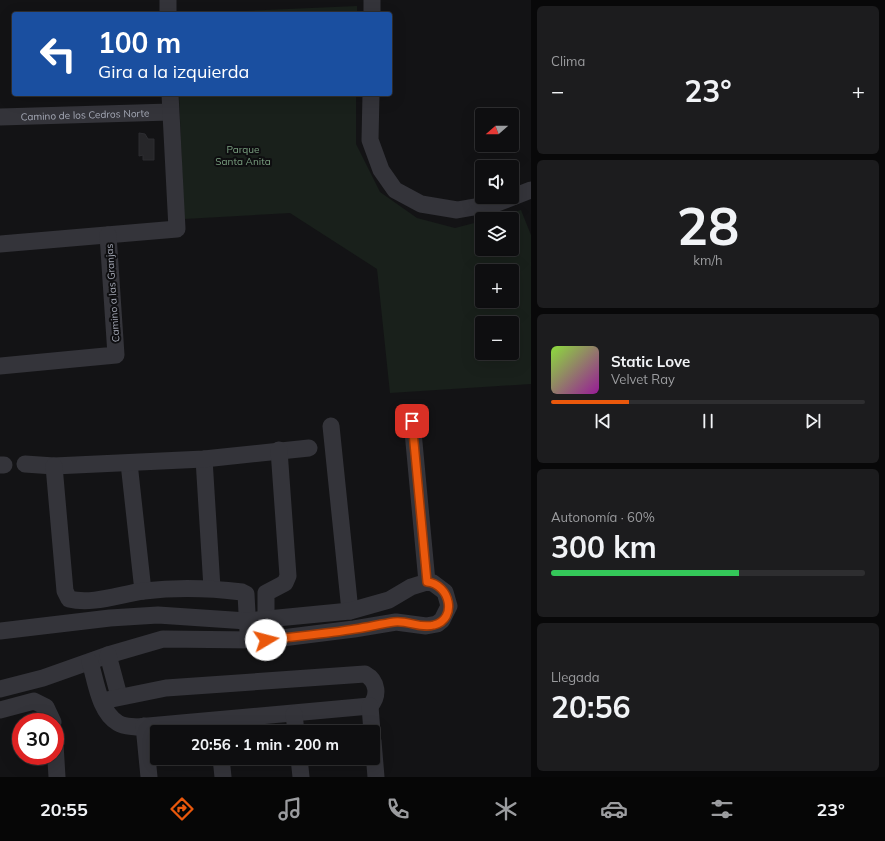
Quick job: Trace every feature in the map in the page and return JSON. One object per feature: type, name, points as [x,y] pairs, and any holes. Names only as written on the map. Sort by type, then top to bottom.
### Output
[{"type":"street","points":[[168,0],[168,12]]},
{"type":"street","points":[[372,0],[372,12]]},
{"type":"street","points":[[0,244],[108,236],[176,229],[170,96]]},
{"type":"street","points":[[371,96],[370,140],[381,170],[395,190],[421,204],[457,210],[497,203],[531,190]]},
{"type":"street","name":"Camino de los Cedros Norte","points":[[0,117],[170,112]]},
{"type":"street","name":"Camino a las Granjas","points":[[0,366],[116,355],[108,236]]},
{"type":"street","points":[[412,421],[427,582]]},
{"type":"street","points":[[331,426],[350,611]]},
{"type":"street","points":[[25,464],[54,466],[129,463],[204,458],[309,448]]},
{"type":"street","points":[[266,640],[266,593],[284,583],[288,576],[279,450]]},
{"type":"street","points":[[204,458],[212,588]]},
{"type":"street","points":[[129,463],[143,591]]},
{"type":"street","points":[[54,466],[65,591],[69,599],[76,601],[121,597],[143,591],[193,587],[242,592],[246,594],[247,600],[248,640]]},
{"type":"street","points":[[0,631],[110,618],[158,615],[247,621],[350,611],[389,600],[411,587],[427,582],[433,583],[445,592],[449,606],[446,615],[437,624],[426,626],[396,622],[354,630],[266,640],[163,639],[108,655],[43,678],[0,689]]},
{"type":"street","points":[[389,600],[398,607],[396,622]]},
{"type":"street","points":[[108,655],[119,696]]},
{"type":"street","points":[[90,662],[102,701],[111,717],[117,723],[124,726],[150,726]]},
{"type":"street","points":[[102,701],[119,696],[166,688],[365,674],[370,677],[375,686],[375,698],[370,706],[371,725]]},
{"type":"street","points":[[0,710],[34,701],[46,707],[49,713]]},
{"type":"street","points":[[224,725],[294,714],[370,706]]},
{"type":"street","points":[[294,714],[295,725]]},
{"type":"street","points":[[144,726],[149,777]]},
{"type":"street","points":[[56,765],[57,777]]},
{"type":"street","points":[[222,765],[223,777]]},
{"type":"street","points":[[300,765],[301,777]]},
{"type":"street","points":[[375,765],[376,777]]},
{"type":"green space","points":[[357,6],[357,12],[221,12]]},
{"type":"green space","name":"Parque Santa Anita","points":[[179,96],[356,96],[356,144],[380,192],[417,218],[455,228],[475,223],[475,256],[519,256],[519,212],[514,212],[521,210],[531,235],[531,384],[390,393],[377,269],[290,213],[184,219]]},
{"type":"building","points":[[139,133],[145,134],[148,139],[154,139],[154,160],[143,160],[143,155],[139,156]]},
{"type":"route","points":[[266,640],[308,634],[354,630],[396,622],[426,626],[437,624],[446,615],[449,606],[445,592],[440,586],[427,582],[412,421]]}]
